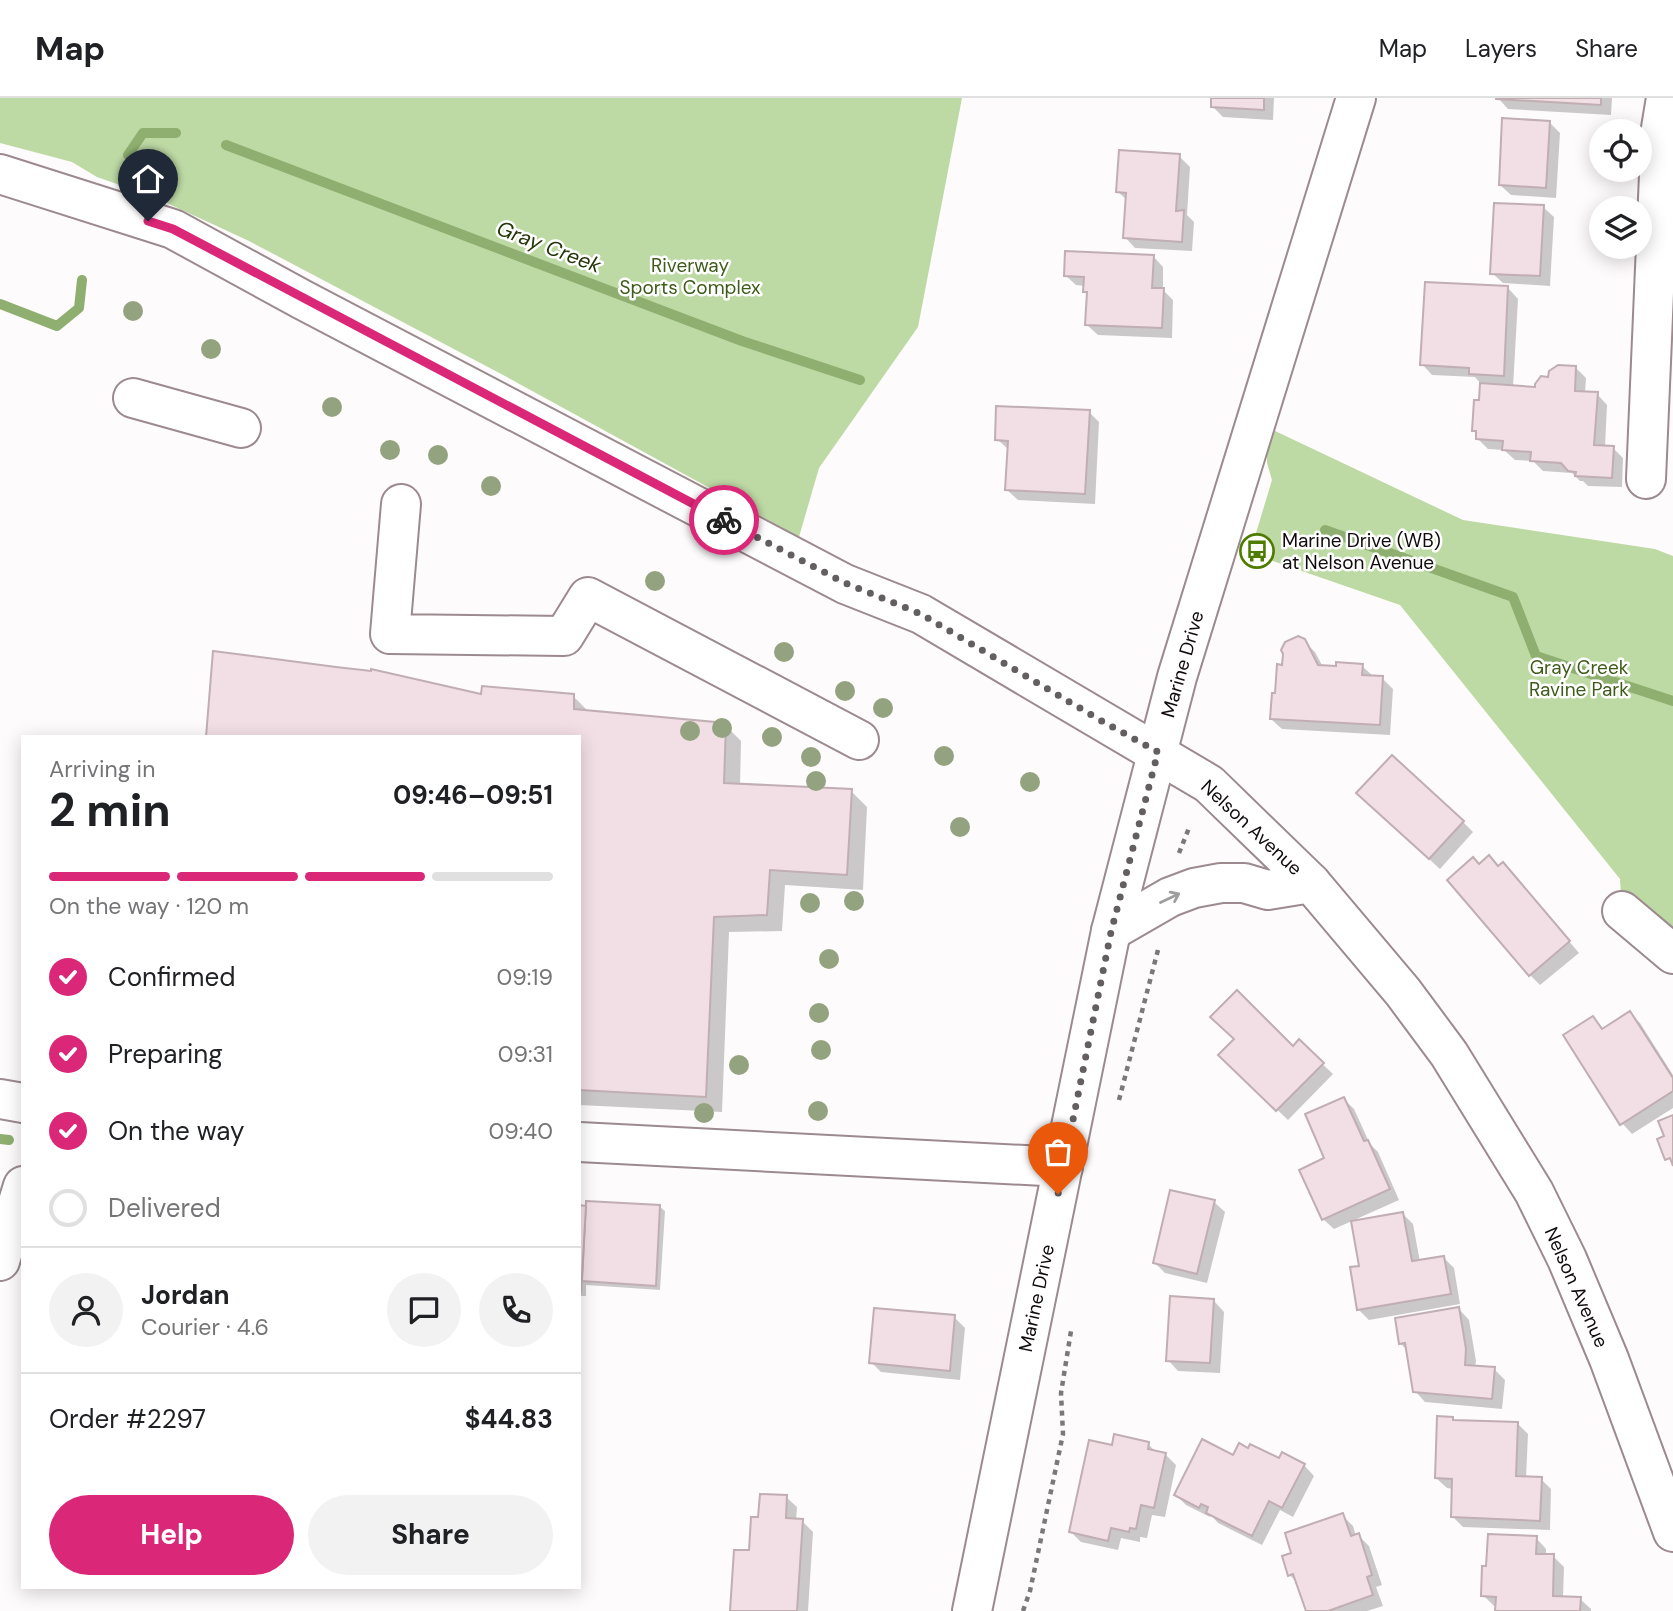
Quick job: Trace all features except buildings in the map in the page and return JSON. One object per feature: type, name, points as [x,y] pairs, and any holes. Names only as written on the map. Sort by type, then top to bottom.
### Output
[{"type":"street","name":"Marine Drive","points":[[972,1611],[1111,932],[1177,677],[1356,98]]},
{"type":"street","points":[[1646,479],[1661,128],[1666,98]]},
{"type":"street","name":"Nelson Avenue","points":[[0,174],[173,229],[303,300],[845,583],[921,614],[1209,784],[1311,883],[1403,992],[1449,1054],[1534,1192],[1567,1259],[1609,1359],[1673,1532]]},
{"type":"street","points":[[133,398],[241,428]]},
{"type":"street","points":[[401,504],[390,634],[564,636],[588,597],[859,740]]},
{"type":"street","points":[[1111,932],[1170,897],[1194,888],[1221,883],[1244,883],[1268,890],[1311,883]]},
{"type":"street","points":[[1622,911],[1673,954]]},
{"type":"street","points":[[0,1099],[21,1103]]},
{"type":"street","points":[[581,1142],[1063,1167]]},
{"type":"street","points":[[0,1261],[21,1193]]},
{"type":"path","points":[[1175,865],[1189,828],[1195,822]]},
{"type":"path","points":[[1182,825],[1189,828]]},
{"type":"path","points":[[1117,1107],[1160,942]]},
{"type":"path","points":[[1023,1611],[1030,1591],[1063,1434],[1061,1393],[1072,1328]]},
{"type":"green space","name":"Riverway Sports Complex","points":[[0,98],[962,98],[918,327],[819,468],[799,537],[505,376],[249,241],[154,197],[97,177],[72,162],[0,143]]},
{"type":"green space","name":"Gray Creek Ravine Park","points":[[1273,430],[1463,520],[1655,549],[1673,556],[1673,954],[1622,911],[1620,879],[1400,605],[1250,553],[1272,480],[1267,453]]},
{"type":"waterway","name":"Gray Creek","points":[[128,155],[143,133],[176,133]]},
{"type":"waterway","name":"Gray Creek","points":[[226,145],[742,341],[860,380]]},
{"type":"waterway","name":"Gray Creek","points":[[0,304],[57,326],[79,308],[82,280]]},
{"type":"waterway","name":"Gray Creek","points":[[1325,530],[1513,597],[1536,656],[1673,701]]},
{"type":"waterway","points":[[0,1139],[9,1140]]},
{"type":"way so far","points":[[724,520],[845,583],[921,614],[1158,752],[1111,932],[1058,1194]]},
{"type":"place","name":"Marine Drive (WB) at Nelson Avenue","points":[[1257,551]]},
{"type":"route","points":[[148,221],[173,229],[724,520]]}]
